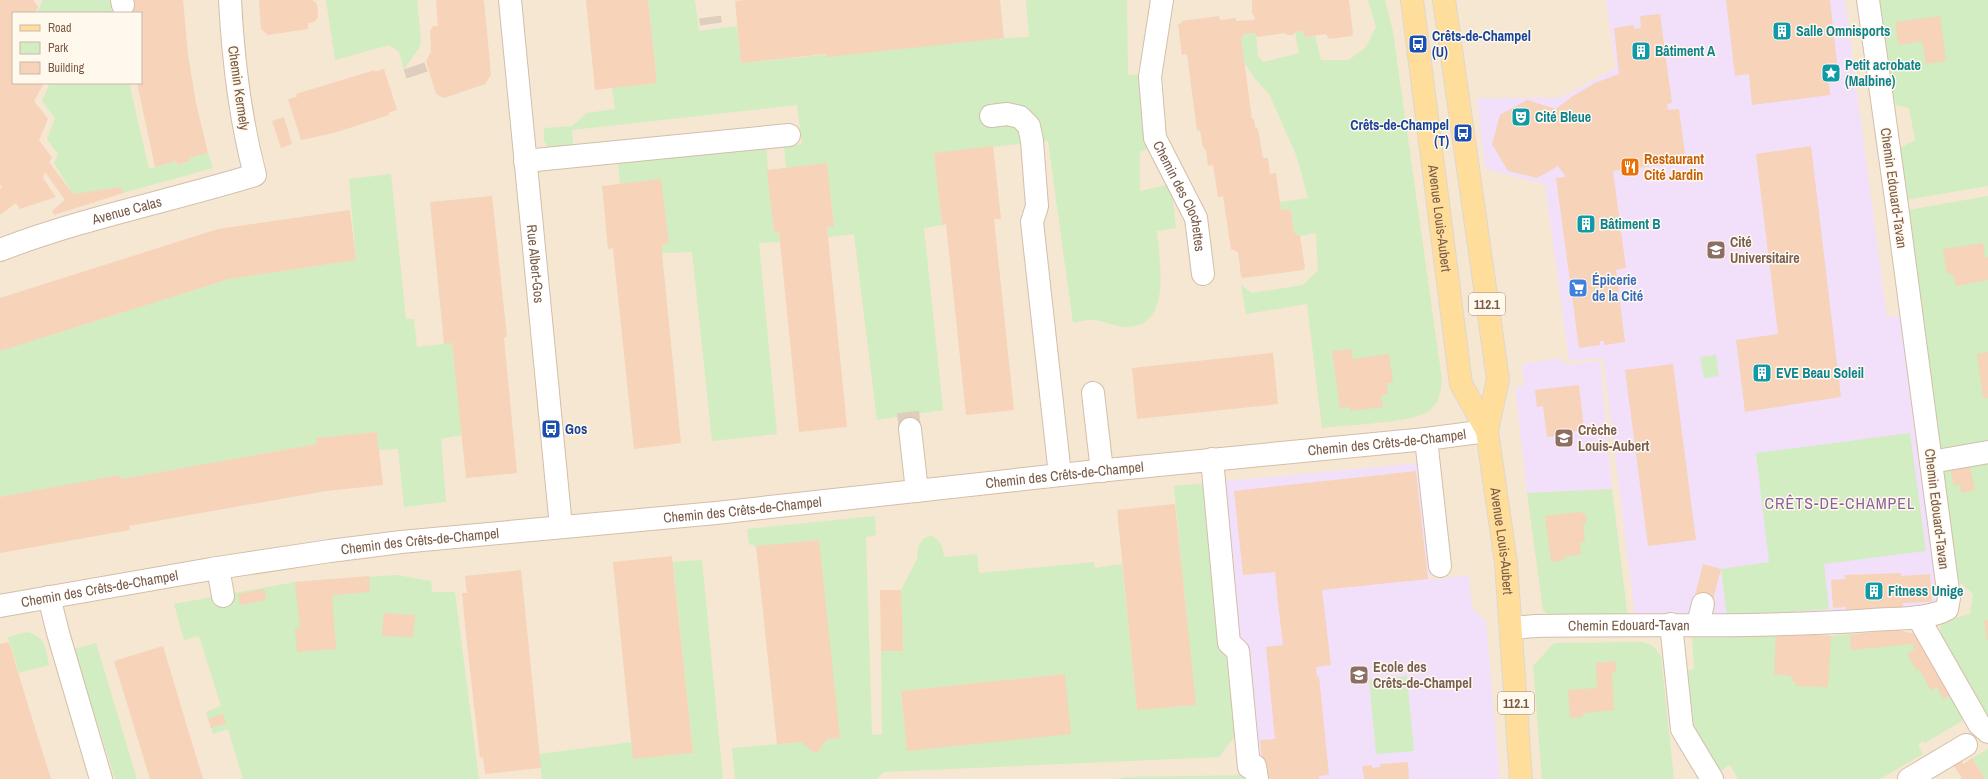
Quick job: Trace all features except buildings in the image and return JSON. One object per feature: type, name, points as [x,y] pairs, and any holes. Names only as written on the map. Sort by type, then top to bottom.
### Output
[{"type":"main road","name":"Avenue Louis-Aubert","points":[[1412,0],[1461,384],[1487,431]]},
{"type":"main road","name":"Avenue Louis-Aubert","points":[[1444,0],[1498,379],[1487,431],[1506,563],[1511,628]]},
{"type":"main road","name":"112.1","points":[[1511,628],[1521,779]]},
{"type":"street","name":"Chemin Kermely","points":[[230,0],[241,103],[248,147],[255,175]]},
{"type":"street","name":"Rue Albert-Gos","points":[[510,0],[561,527]]},
{"type":"street","name":"Chemin des Clochettes","points":[[1162,0],[1150,76],[1155,138],[1196,218],[1203,274]]},
{"type":"street","name":"Chemin Edouard-Tavan","points":[[1511,628],[1671,624],[1700,614],[1831,623],[1918,617],[1942,612],[1947,609],[1948,598],[1931,462],[1868,0]]},
{"type":"street","points":[[991,116],[1007,114],[1020,117],[1029,126],[1032,141],[1037,206],[1032,222],[1060,476]]},
{"type":"street","points":[[525,161],[789,135]]},
{"type":"street","name":"Avenue Calas","points":[[0,250],[121,210],[217,187],[255,175]]},
{"type":"street","points":[[1093,394],[1102,471]]},
{"type":"street","points":[[910,429],[917,491]]},
{"type":"street","name":"Chemin des Crêts-de-Champel","points":[[0,606],[218,568],[401,542],[716,513],[1212,459],[1426,439],[1487,431]]},
{"type":"street","points":[[1426,439],[1440,566]]},
{"type":"street","points":[[1931,462],[1988,452]]},
{"type":"street","points":[[1212,459],[1229,643],[1238,651],[1249,767],[1255,766],[1257,779]]},
{"type":"street","points":[[218,568],[223,596]]},
{"type":"street","points":[[49,597],[58,634],[101,779]]},
{"type":"street","points":[[1918,617],[1979,724],[1988,732]]},
{"type":"street","points":[[1671,624],[1682,730],[1712,779]]},
{"type":"street","points":[[1909,779],[1966,745]]},
{"type":"shaded area","points":[[0,0],[1988,0],[1988,779],[0,779]]},
{"type":"shaded area","name":"Cité Universitaire","points":[[1606,0],[1845,0],[1887,317],[1902,316],[1932,549],[1937,607],[1790,617],[1635,616],[1603,358],[1569,361],[1545,184],[1485,169],[1477,98],[1560,98],[1616,68]]},
{"type":"shaded area","name":"Crèche Louis-Aubert","points":[[1560,358],[1567,365],[1600,361],[1612,489],[1527,493],[1515,387],[1524,386],[1522,364]]},
{"type":"shaded area","name":"Ecole des Crêts-de-Champel","points":[[1418,463],[1430,580],[1469,575],[1472,608],[1486,621],[1500,779],[1252,779],[1251,775],[1240,776],[1207,483]]},
{"type":"green space","points":[[43,0],[110,0],[112,12],[37,12]]},
{"type":"green space","points":[[326,0],[417,0],[421,40],[419,48],[404,69],[399,52],[389,45],[335,60]]},
{"type":"green space","points":[[648,0],[695,0],[699,31],[737,26],[741,63],[1004,38],[1029,37],[1026,0],[1127,0],[1128,75],[1141,74],[1147,149],[1140,152],[1140,191],[1171,184],[1176,228],[1157,231],[1161,274],[1160,290],[1157,304],[1151,316],[1142,324],[1127,327],[1091,320],[1073,323],[1048,141],[934,153],[942,225],[924,228],[943,410],[877,420],[854,234],[828,237],[827,227],[834,226],[827,163],[786,168],[784,147],[802,144],[797,105],[572,130],[573,145],[548,147],[544,141],[544,128],[572,126],[587,113],[615,109],[612,88],[657,83]]},
{"type":"green space","points":[[1368,0],[1385,0],[1393,32],[1442,384],[1436,403],[1430,410],[1422,414],[1395,421],[1322,428],[1307,304],[1246,314],[1241,285],[1252,293],[1303,285],[1318,270],[1316,233],[1300,236],[1294,233],[1291,212],[1288,209],[1281,210],[1280,202],[1308,198],[1297,157],[1269,94],[1256,80],[1244,62],[1241,38],[1244,34],[1256,33],[1258,56],[1264,62],[1299,53],[1295,32],[1304,31],[1306,37],[1315,36],[1321,60],[1349,60],[1366,47],[1376,27]]},
{"type":"green space","points":[[1880,0],[1988,0],[1988,186],[1906,200],[1898,149],[1915,140],[1909,108],[1895,105]]},
{"type":"green space","points":[[50,84],[129,84],[149,169],[176,161],[177,165],[189,162],[189,158],[208,153],[213,168],[123,193],[121,188],[73,194],[54,163],[58,154],[47,139],[55,118],[42,101]]},
{"type":"green space","points":[[766,147],[774,232],[779,232],[780,242],[759,243],[777,434],[712,441],[692,252],[662,253],[662,244],[668,243],[661,180],[620,184],[618,162]]},
{"type":"green space","points":[[391,174],[406,319],[414,319],[417,347],[452,343],[462,435],[441,439],[446,502],[404,507],[398,449],[379,450],[377,432],[317,438],[317,444],[121,479],[119,476],[0,497],[0,351],[229,279],[356,260],[349,179]]},
{"type":"green space","points":[[1988,196],[1988,449],[1940,453],[1908,210]]},
{"type":"green space","points":[[1716,355],[1719,376],[1704,378],[1700,357]]},
{"type":"green space","points":[[1910,433],[1926,551],[1824,564],[1829,609],[1727,617],[1721,569],[1769,562],[1756,453]]},
{"type":"green space","points":[[1988,459],[1988,723],[1939,638],[1941,622],[1970,614],[1973,594],[1955,578],[1942,475],[1947,466]]},
{"type":"green space","points":[[1207,483],[1235,736],[1219,757],[884,772],[876,779],[735,779],[732,748],[801,742],[816,754],[827,739],[839,738],[819,540],[754,547],[753,544],[749,545],[747,529],[875,516],[876,535],[866,537],[872,735],[882,734],[881,651],[903,650],[901,590],[917,559],[918,547],[923,539],[931,535],[937,539],[940,544],[944,557],[977,554],[979,573],[1094,562],[1095,568],[1122,564],[1137,710],[1195,705],[1174,486]],"holes":[[[1064,674],[907,750],[901,691]]]},
{"type":"green space","points":[[1612,489],[1628,618],[1551,616],[1543,610],[1527,493]]},
{"type":"green space","points":[[702,560],[723,779],[542,779],[539,754],[632,742],[633,759],[693,753],[673,562]]},
{"type":"green space","points":[[397,575],[431,581],[432,592],[455,592],[479,779],[243,779],[228,729],[213,734],[206,712],[221,706],[199,636],[184,640],[174,604],[295,582]]},
{"type":"green space","points":[[1896,630],[1915,634],[1967,718],[1925,743],[1922,741],[1918,746],[1923,754],[1880,779],[1738,779],[1730,765],[1720,771],[1693,724],[1688,670],[1694,669],[1692,634],[1776,633],[1831,636]]},
{"type":"green space","points":[[27,632],[38,637],[44,644],[49,665],[19,673],[8,637]]},
{"type":"green space","points":[[1642,642],[1653,646],[1661,656],[1674,779],[1542,779],[1533,666],[1554,643]]},
{"type":"green space","points":[[96,643],[137,779],[115,779],[74,649]]},
{"type":"green space","points":[[1407,676],[1414,751],[1376,754],[1369,680]]},
{"type":"green space","points":[[1988,749],[1988,779],[1985,779],[1972,758]]},
{"type":"green space","points":[[1251,775],[1252,779],[1115,779],[1126,777]]},
{"type":"tunnel","points":[[710,17],[711,24]]},
{"type":"tunnel","points":[[414,66],[417,75]]},
{"type":"tunnel","points":[[908,412],[910,429]]},
{"type":"place","name":"Salle Omnisports","points":[[1782,31]]},
{"type":"place","name":"Crêts-de-Champel (U)","points":[[1418,44]]},
{"type":"place","name":"Bâtiment A","points":[[1641,51]]},
{"type":"place","name":"Petit acrobate (Malbine)","points":[[1831,73]]},
{"type":"place","name":"Cité Bleue","points":[[1521,117]]},
{"type":"place","name":"Crêts-de-Champel (T)","points":[[1463,133]]},
{"type":"place","name":"Restaurant Cité Jardin","points":[[1630,167]]},
{"type":"place","name":"Bâtiment B","points":[[1586,224]]},
{"type":"place","name":"Cité Universitaire","points":[[1716,250]]},
{"type":"place","name":"Épicerie de la Cité","points":[[1578,288]]},
{"type":"place","name":"EVE Beau Soleil","points":[[1762,373]]},
{"type":"place","name":"Gos","points":[[551,429]]},
{"type":"place","name":"Crèche Louis-Aubert","points":[[1564,438]]},
{"type":"place","name":"Fitness Unige","points":[[1874,591]]},
{"type":"place","name":"Ecole des Crêts-de-Champel","points":[[1359,675]]},
{"type":"district","name":"CRÊTS-DE-CHAMPEL","points":[[1840,503]]}]
